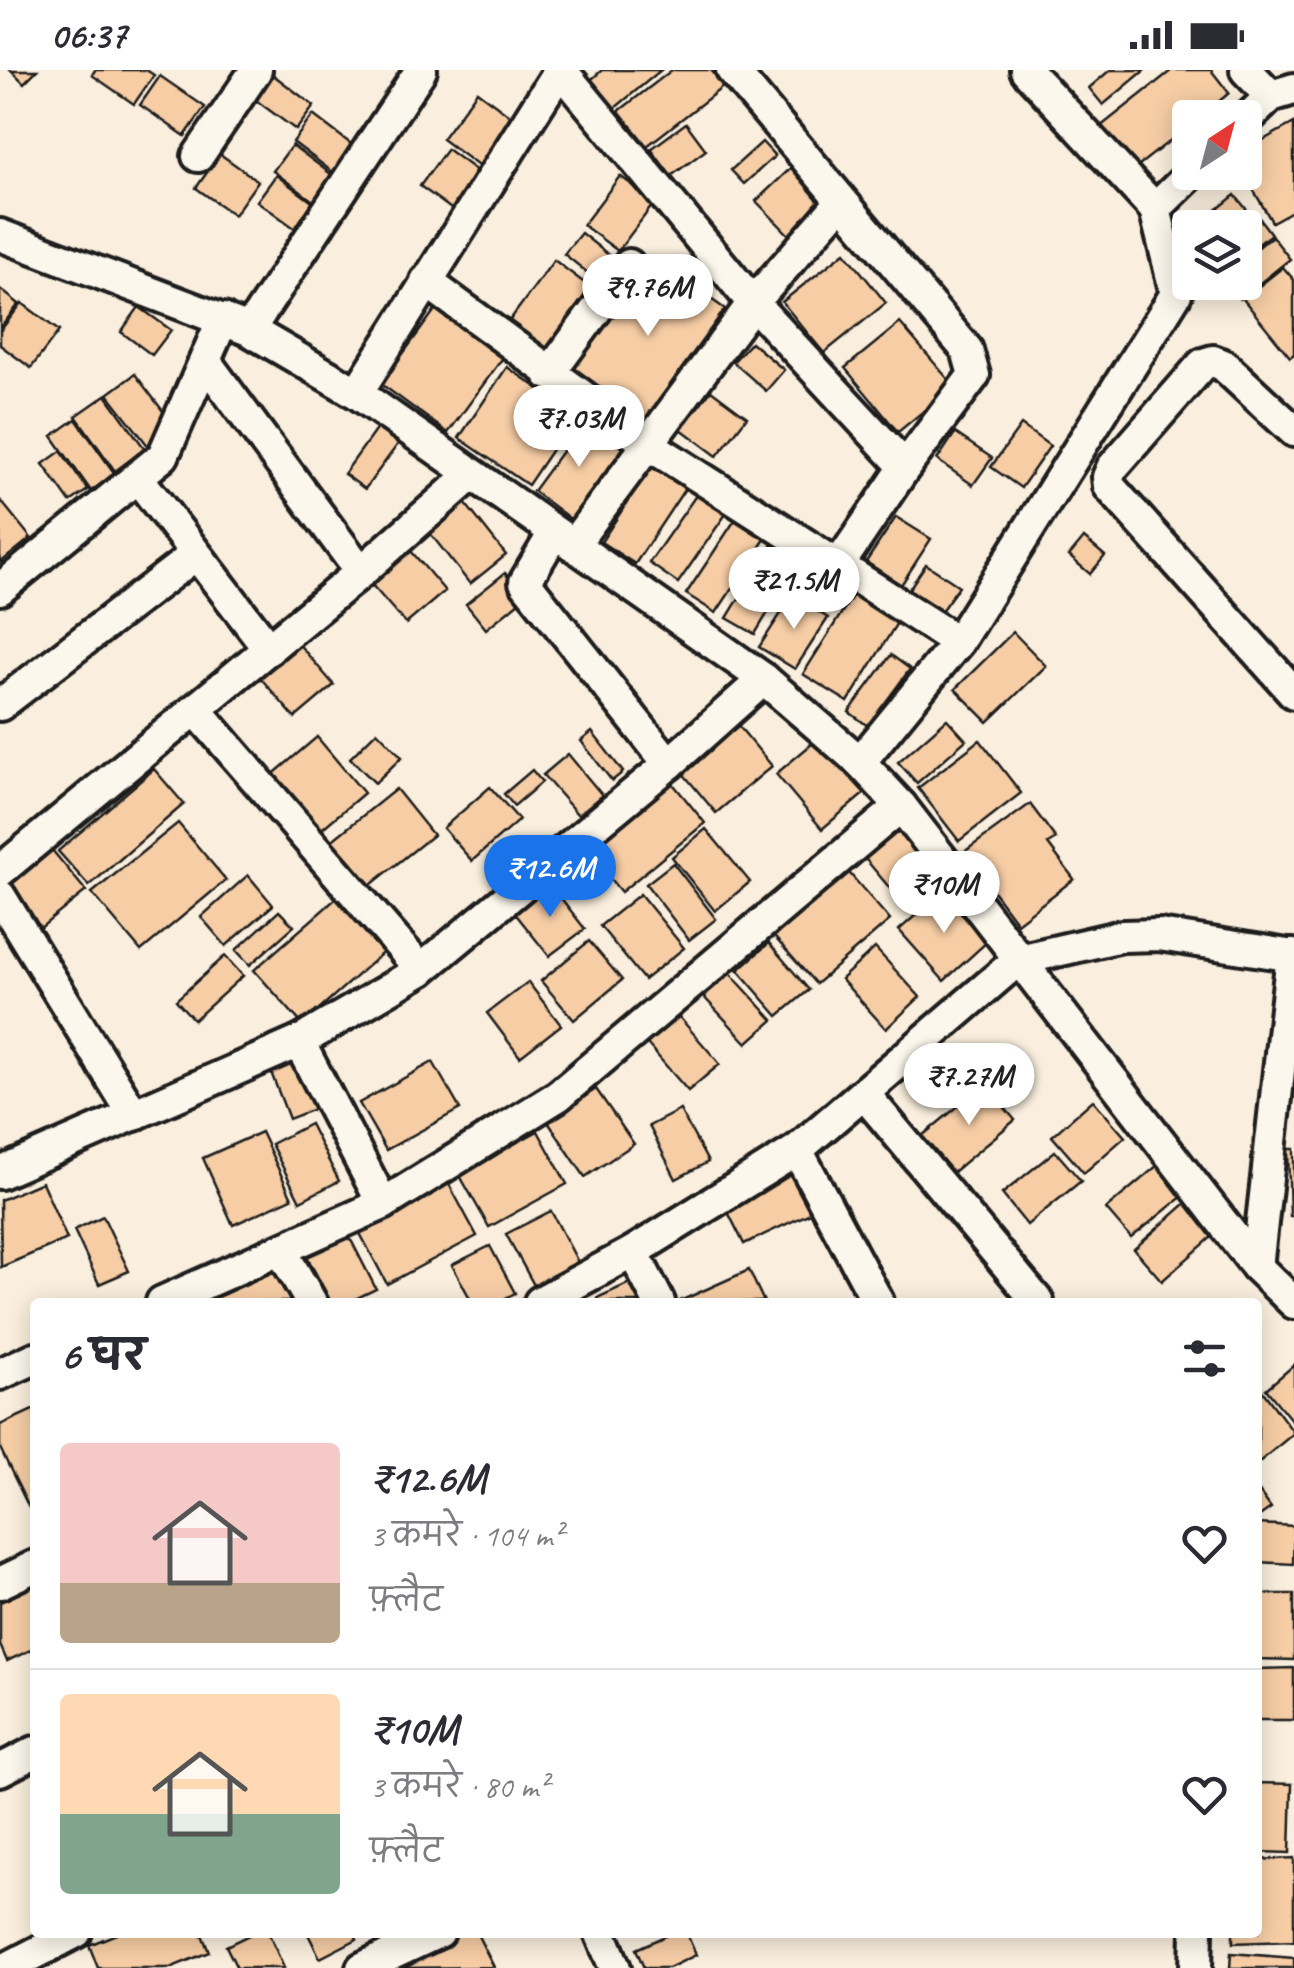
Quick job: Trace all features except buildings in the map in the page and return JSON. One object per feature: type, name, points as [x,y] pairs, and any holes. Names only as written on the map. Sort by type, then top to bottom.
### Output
[{"type":"street","points":[[198,156],[256,70]]},
{"type":"street","points":[[0,589],[163,456],[205,361],[236,325],[421,70]]},
{"type":"street","points":[[358,392],[561,70],[753,303],[905,468]]},
{"type":"street","points":[[732,70],[967,350],[974,375],[838,566]]},
{"type":"street","points":[[860,762],[958,642],[1176,294],[1155,209],[1026,70]]},
{"type":"street","points":[[1246,70],[1282,93],[1262,109]]},
{"type":"street","points":[[1155,209],[1175,190]]},
{"type":"street","points":[[670,764],[525,582],[648,444],[753,303],[841,202]]},
{"type":"street","points":[[0,236],[236,325],[358,392],[764,679],[860,762],[902,806],[1257,1267],[1294,1303]]},
{"type":"street","points":[[549,374],[629,265]]},
{"type":"street","points":[[426,281],[648,444],[958,642]]},
{"type":"street","points":[[205,361],[361,572]]},
{"type":"street","points":[[1294,431],[1213,361],[1203,364],[1108,477],[1109,486],[1294,693]]},
{"type":"street","points":[[0,871],[361,572],[471,475]]},
{"type":"street","points":[[138,478],[269,649]]},
{"type":"street","points":[[0,706],[195,555]]},
{"type":"street","points":[[0,1172],[299,1042],[421,970],[670,764],[764,679]]},
{"type":"street","points":[[196,710],[421,970]]},
{"type":"street","points":[[171,1298],[383,1204],[558,1096],[902,806]]},
{"type":"street","points":[[0,896],[134,1116]]},
{"type":"street","points":[[547,1298],[633,1252],[797,1150],[1018,960],[1122,936],[1159,935],[1293,956],[1257,1267]]},
{"type":"street","points":[[299,1042],[383,1204]]},
{"type":"street","points":[[865,1095],[1035,1298]]},
{"type":"street","points":[[797,1150],[876,1298]]},
{"type":"street","points":[[280,1250],[308,1298]]},
{"type":"street","points":[[633,1252],[657,1298]]},
{"type":"street","points":[[0,1374],[30,1360]]},
{"type":"street","points":[[0,1583],[30,1568]]},
{"type":"street","points":[[0,1770],[30,1755]]},
{"type":"street","points":[[0,1959],[5,1968],[64,1938]]},
{"type":"street","points":[[362,1968],[426,1938]]},
{"type":"street","points":[[602,1938],[614,1968]]},
{"type":"street","points":[[1196,1968],[1197,1938]]}]
